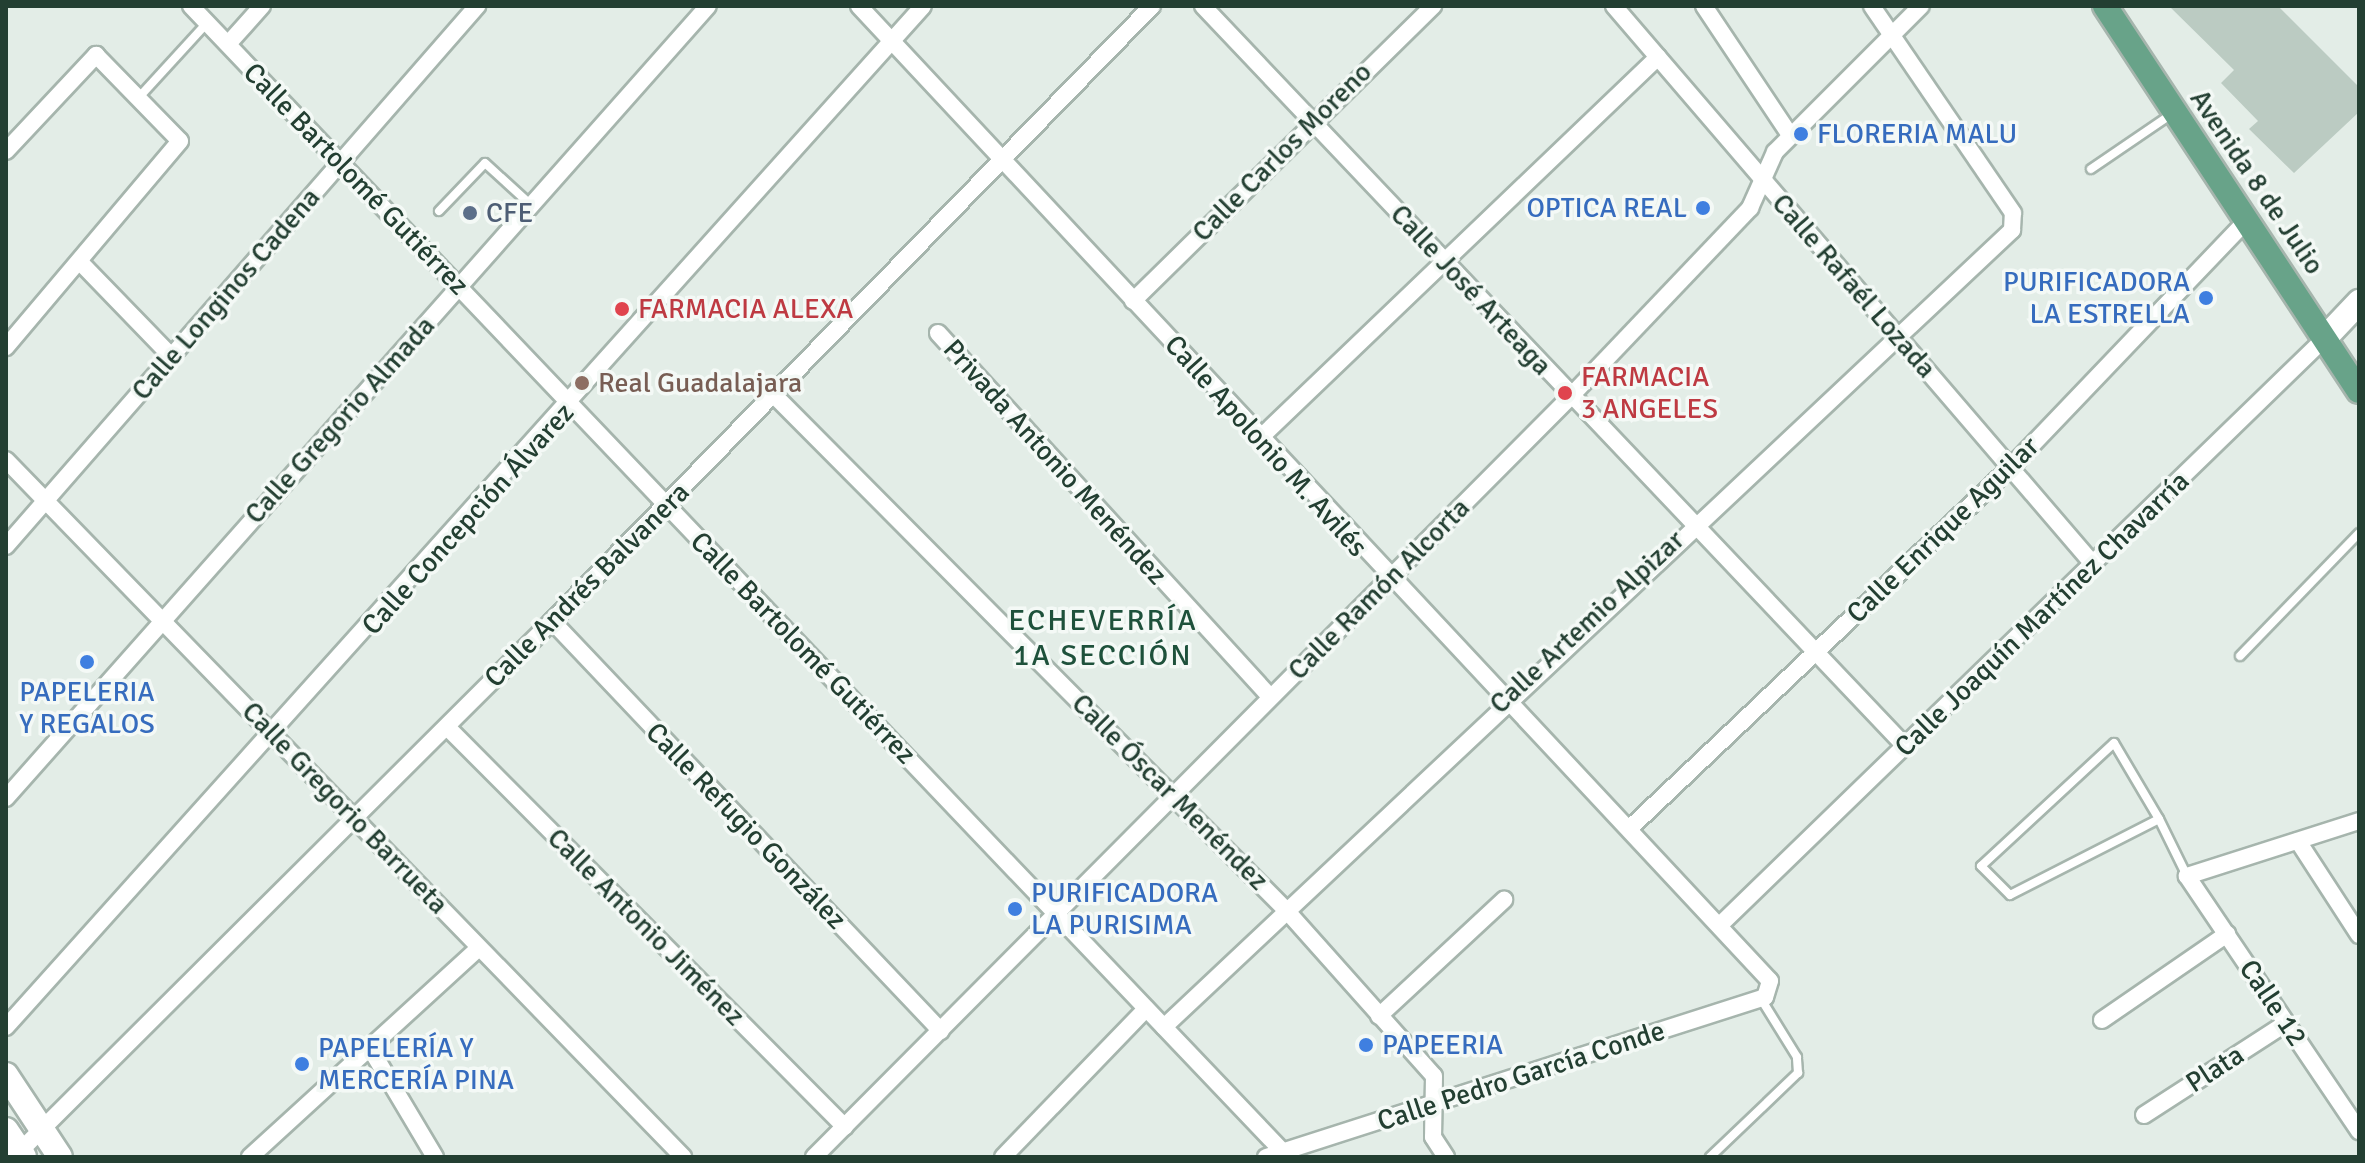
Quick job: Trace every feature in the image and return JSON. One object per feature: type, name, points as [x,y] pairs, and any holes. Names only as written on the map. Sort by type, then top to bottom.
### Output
[{"type":"main road","name":"Avenida 8 de Julio","points":[[2105,6],[2359,391]]},
{"type":"street","name":"Calle Bartolomé Gutiérrez","points":[[191,6],[1283,1152]]},
{"type":"street","points":[[228,44],[262,6]]},
{"type":"street","name":"Calle Longinos Cadena","points":[[6,546],[477,6]]},
{"type":"street","name":"Calle Gregorio Almada","points":[[6,798],[163,617],[708,6]]},
{"type":"street","name":"Calle Apolonio M. Avilés","points":[[859,6],[1389,580],[1503,701],[1722,923],[1766,993]]},
{"type":"street","name":"Calle Concepción Álvarez","points":[[6,1027],[571,405],[923,6]]},
{"type":"street","name":"Calle Andrés Balvanera","points":[[19,1155],[552,621],[1152,6]]},
{"type":"street","name":"Calle José Arteaga","points":[[1203,6],[1906,747]]},
{"type":"street","name":"Calle Carlos Moreno","points":[[1133,301],[1311,122],[1433,6]]},
{"type":"street","name":"Calle Rafaél Lozada","points":[[1614,6],[2094,565]]},
{"type":"street","points":[[1704,6],[1790,135]]},
{"type":"street","points":[[1872,6],[1891,35]]},
{"type":"street","name":"Calle Ramón Alcorta","points":[[814,1157],[1571,396],[1750,208],[1790,135],[1921,6]]},
{"type":"street","name":"Calle Artemio Alpizar","points":[[1164,1027],[1503,701],[2014,223],[1891,35]]},
{"type":"street","points":[[6,151],[87,58],[99,56],[141,95],[180,141],[6,347]]},
{"type":"street","points":[[1260,438],[1658,57]]},
{"type":"street","name":"Calle Enrique Aguilar","points":[[1630,828],[2011,467],[2246,221]]},
{"type":"street","points":[[80,262],[171,356]]},
{"type":"street","name":"Calle Joaquín Martínez Chavarría","points":[[1722,923],[2094,565],[2359,302]]},
{"type":"street","name":"Privada Antonio Menéndez","points":[[938,333],[1270,696]]},
{"type":"street","name":"Calle Óscar Menéndez","points":[[774,395],[1286,910],[1434,1076],[1433,1137],[1446,1157]]},
{"type":"street","name":"Calle Gregorio Barrueta","points":[[6,460],[357,815],[479,948],[683,1157]]},
{"type":"street","name":"Calle Refugio González","points":[[552,621],[941,1031]]},
{"type":"street","name":"Calle Antonio Jiménez","points":[[447,727],[845,1127]]},
{"type":"street","points":[[2187,876],[2359,821]]},
{"type":"street","points":[[2298,841],[2359,935]]},
{"type":"street","name":"Calle 12","points":[[2187,876],[2286,1023],[2354,1111],[2359,1131]]},
{"type":"street","points":[[1379,1016],[1504,900]]},
{"type":"street","points":[[2102,1020],[2227,934]]},
{"type":"street","points":[[257,1155],[479,948]]},
{"type":"street","name":"Calle Pedro García Conde","points":[[1266,1157],[1434,1106],[1766,993]]},
{"type":"street","points":[[1003,1157],[1146,1009]]},
{"type":"street","name":"Plata","points":[[2144,1115],[2286,1023]]},
{"type":"street","points":[[370,1048],[435,1157]]},
{"type":"street","points":[[6,1075],[60,1157]]},
{"type":"street","points":[[6,1130],[19,1155]]},
{"type":"lane","points":[[141,95],[207,23]]},
{"type":"lane","points":[[2091,169],[2174,113]]},
{"type":"lane","points":[[439,211],[485,163],[531,205]]},
{"type":"lane","points":[[2240,656],[2359,533]]},
{"type":"lane","points":[[2159,819],[2010,895],[1981,866],[2114,743],[2159,819],[2187,876]]},
{"type":"lane","points":[[1710,1157],[1798,1073],[1797,1057],[1766,993]]},
{"type":"building","points":[[2169,6],[2278,6],[2359,87],[2359,112],[2294,173],[2249,129],[2258,121],[2221,83],[2234,70]]},
{"type":"place","name":"FLORERIA MALU","points":[[1801,134]]},
{"type":"place","name":"OPTICA REAL","points":[[1703,208]]},
{"type":"place","name":"CFE","points":[[470,213]]},
{"type":"place","name":"PURIFICADORA LA ESTRELLA","points":[[2206,298]]},
{"type":"place","name":"FARMACIA ALEXA","points":[[622,309]]},
{"type":"place","name":"Real Guadalajara","points":[[582,383]]},
{"type":"place","name":"FARMACIA 3 ANGELES","points":[[1565,393]]},
{"type":"place","name":"PAPELERIA Y REGALOS","points":[[87,662]]},
{"type":"place","name":"PURIFICADORA LA PURISIMA","points":[[1015,909]]},
{"type":"place","name":"PAPEERIA","points":[[1366,1045]]},
{"type":"place","name":"PAPELERÍA Y MERCERÍA PINA","points":[[302,1064]]},
{"type":"district","name":"ECHEVERRÍA 1A SECCIÓN","points":[[1103,638]]}]
